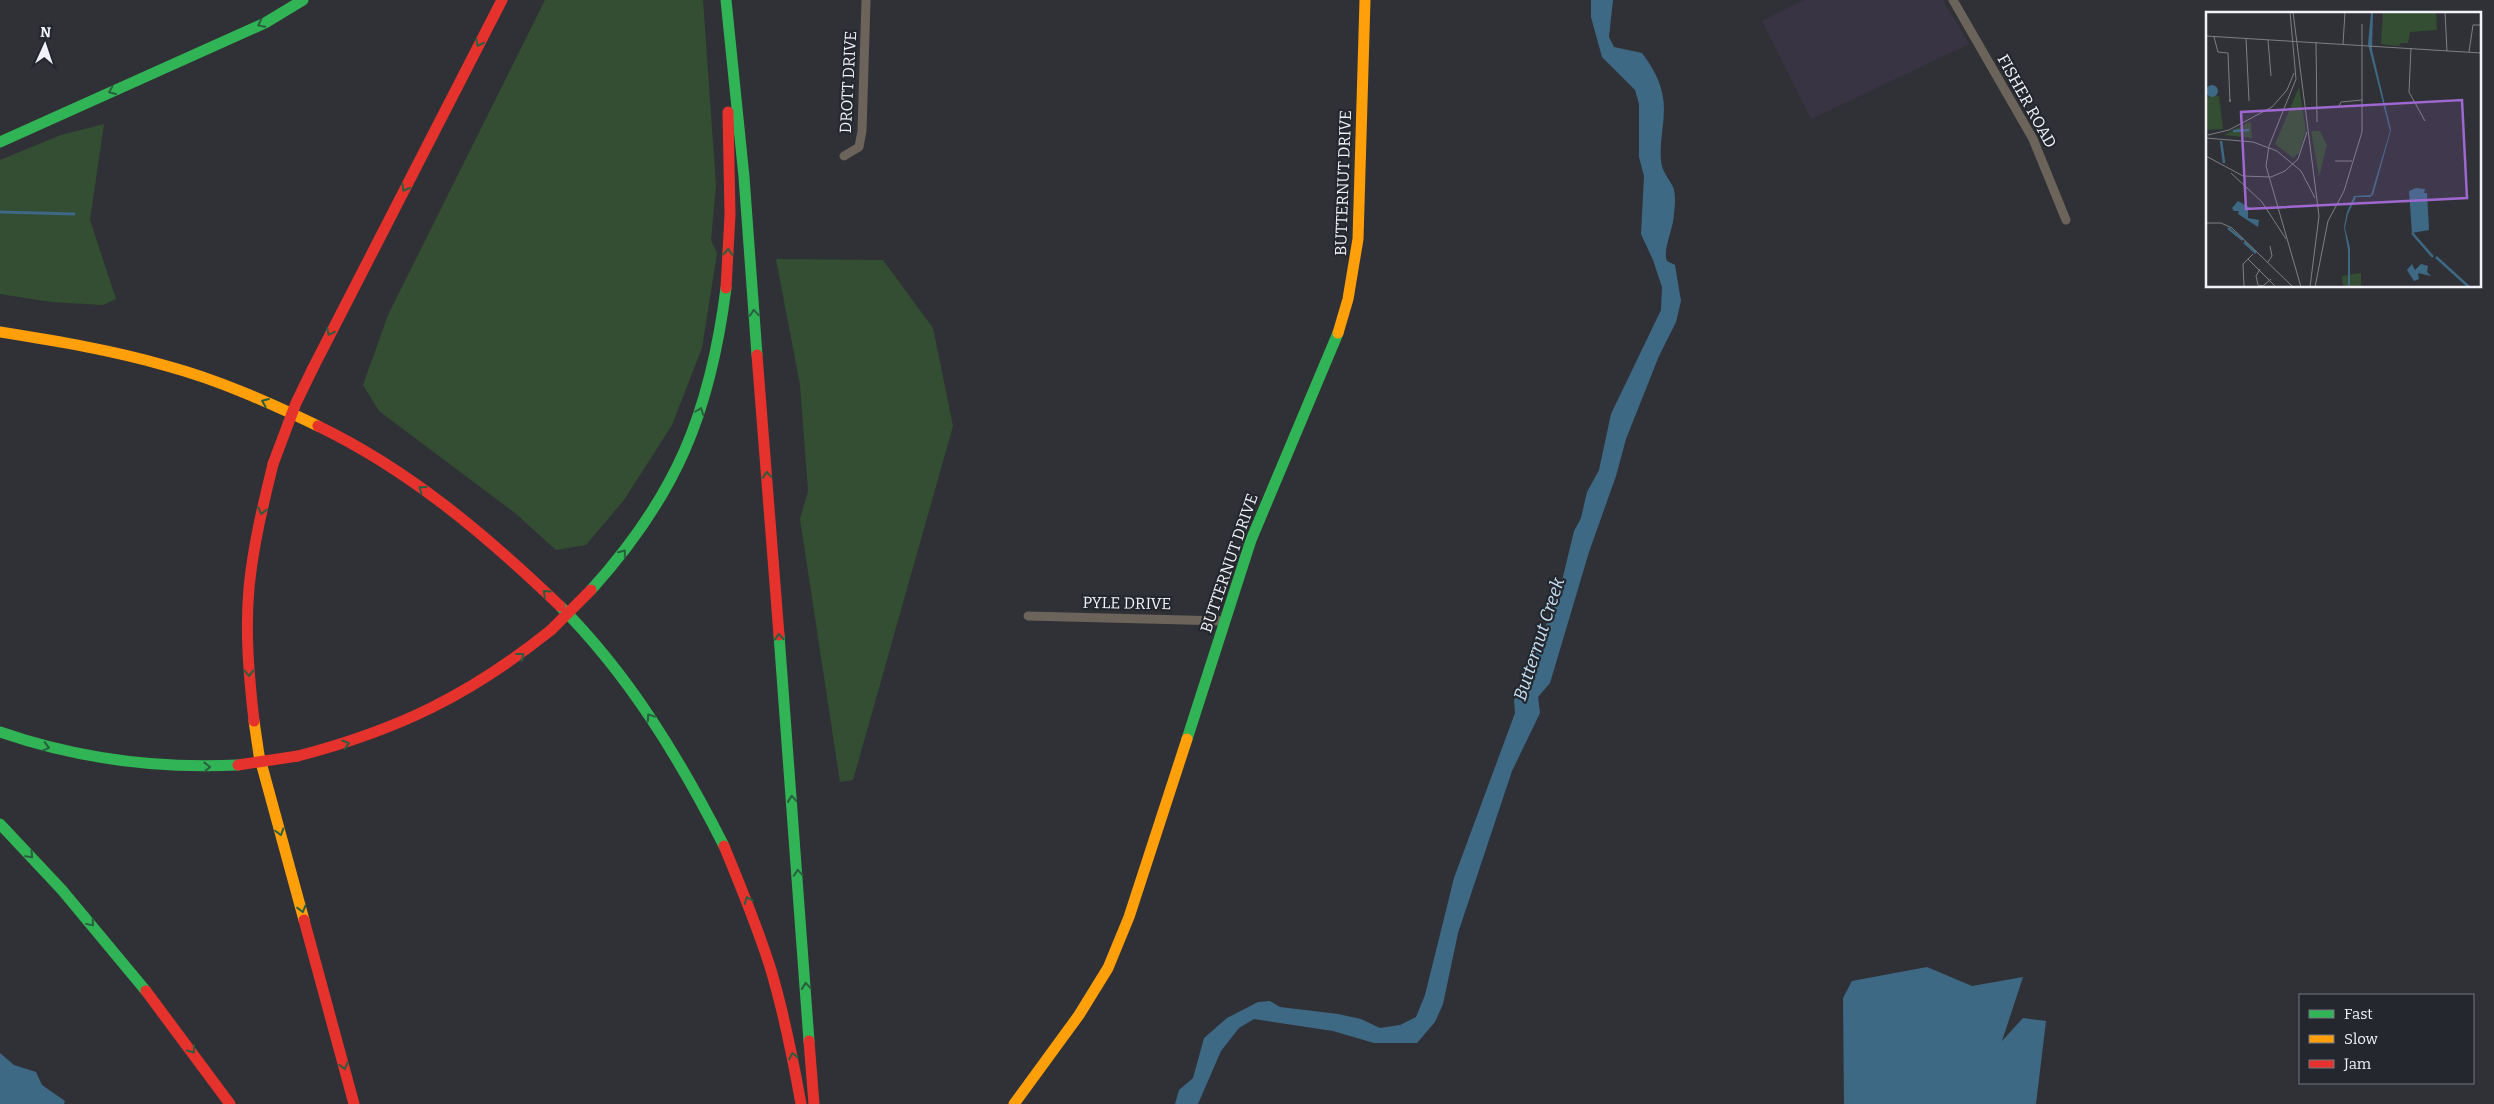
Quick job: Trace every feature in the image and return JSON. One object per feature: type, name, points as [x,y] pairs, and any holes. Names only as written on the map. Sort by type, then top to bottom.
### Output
[{"type":"main road","points":[[0,142],[265,23],[303,0]]},
{"type":"main road","points":[[354,1104],[259,755],[252,703],[248,605],[259,520],[273,464],[296,403],[502,0]]},
{"type":"main road","points":[[726,0],[744,177],[814,1104]]},
{"type":"main road","name":"BUTTERNUT DRIVE","points":[[1014,1104],[1082,1012],[1114,957],[1129,917],[1250,540],[1336,340],[1348,299],[1358,239],[1365,0]]},
{"type":"main road","points":[[0,732],[44,747],[114,762],[178,767],[238,765],[298,756],[368,738],[427,714],[490,678],[519,658],[551,630],[591,590],[625,550],[656,508],[677,468],[702,408],[714,366],[724,308],[729,248],[728,27]]},
{"type":"main road","points":[[0,332],[114,351],[158,362],[221,383],[296,416],[382,460],[417,485],[471,525],[560,606],[608,659],[642,704],[678,758],[733,861],[764,942],[784,1011],[801,1104]]},
{"type":"main road","points":[[0,824],[59,886],[133,973],[179,1032],[230,1104]]},
{"type":"street","name":"DROTT DRIVE","points":[[844,156],[859,147],[862,131],[866,0]]},
{"type":"street","name":"FISHER ROAD","points":[[1953,0],[2033,139],[2066,220]]},
{"type":"street","name":"PYLE DRIVE","points":[[1028,616],[1224,621]]},
{"type":"shaded area","points":[[1804,0],[1943,0],[1969,44],[1811,119],[1762,21]]},
{"type":"green space","points":[[545,0],[703,0],[716,185],[711,240],[717,253],[702,348],[672,425],[624,500],[586,545],[556,550],[515,513],[379,411],[363,385],[388,315]]},
{"type":"green space","points":[[104,124],[90,220],[116,299],[103,305],[51,302],[0,294],[0,160],[61,135]]},
{"type":"green space","points":[[776,259],[883,260],[933,328],[953,426],[853,780],[840,782],[800,519],[808,491],[800,385]]},
{"type":"water","points":[[1591,0],[1613,0],[1609,37],[1614,47],[1642,53],[1655,73],[1660,87],[1664,101],[1661,159],[1663,169],[1673,187],[1675,196],[1666,256],[1667,261],[1675,265],[1681,301],[1676,322],[1659,356],[1626,439],[1616,476],[1589,552],[1550,683],[1538,697],[1540,713],[1512,771],[1458,933],[1443,1004],[1435,1022],[1417,1043],[1374,1043],[1333,1031],[1254,1019],[1239,1028],[1221,1051],[1198,1104],[1175,1104],[1179,1090],[1193,1078],[1204,1038],[1227,1018],[1258,1002],[1270,1001],[1280,1007],[1338,1014],[1361,1019],[1380,1028],[1400,1025],[1416,1017],[1425,995],[1454,878],[1515,713],[1514,700],[1526,676],[1560,589],[1574,531],[1581,518],[1587,492],[1599,470],[1611,414],[1661,310],[1662,287],[1653,260],[1641,234],[1644,176],[1639,157],[1639,104],[1635,90],[1602,57],[1591,17]]},
{"type":"water","points":[[1927,967],[1972,986],[2023,977],[2002,1041],[2023,1018],[2046,1021],[2036,1104],[1844,1104],[1843,998],[1852,981]]},
{"type":"water","points":[[0,1053],[14,1065],[36,1072],[42,1085],[65,1101],[64,1104],[0,1104]]},
{"type":"waterway","points":[[0,212],[74,214]]},
{"type":"traffic: fast","points":[[0,142],[265,23],[303,0]]},
{"type":"traffic: fast","points":[[726,0],[744,177],[757,355]]},
{"type":"traffic: fast","points":[[591,590],[621,555],[646,521],[667,486],[684,451],[699,414],[710,375],[726,288]]},
{"type":"traffic: fast","points":[[1187,739],[1251,540],[1338,333]]},
{"type":"traffic: fast","points":[[560,606],[609,660],[631,689],[690,782],[724,846]]},
{"type":"traffic: fast","points":[[779,635],[809,1041]]},
{"type":"traffic: fast","points":[[0,732],[58,749],[117,760],[177,765],[238,765]]},
{"type":"traffic: fast","points":[[0,824],[62,890],[146,991]]},
{"type":"traffic: slow","points":[[1338,333],[1348,299],[1358,239],[1365,0]]},
{"type":"traffic: slow","points":[[0,332],[63,342],[146,360],[206,378],[318,426]]},
{"type":"traffic: slow","points":[[254,721],[259,755],[304,920]]},
{"type":"traffic: slow","points":[[1014,1104],[1079,1015],[1108,968],[1129,917],[1187,739]]},
{"type":"traffic: jam","points":[[313,368],[502,0]]},
{"type":"traffic: jam","points":[[726,288],[730,215],[728,112]]},
{"type":"traffic: jam","points":[[757,355],[779,635]]},
{"type":"traffic: jam","points":[[273,464],[296,403],[313,368]]},
{"type":"traffic: jam","points":[[318,426],[385,463],[447,507],[476,530],[560,606]]},
{"type":"traffic: jam","points":[[254,721],[248,654],[249,588],[256,541],[273,464]]},
{"type":"traffic: jam","points":[[551,630],[591,590]]},
{"type":"traffic: jam","points":[[298,756],[368,734],[432,708],[462,692],[491,673],[551,630]]},
{"type":"traffic: jam","points":[[238,765],[298,756]]},
{"type":"traffic: jam","points":[[724,846],[755,923],[771,970],[788,1037],[801,1104]]},
{"type":"traffic: jam","points":[[304,920],[354,1104]]},
{"type":"traffic: jam","points":[[146,991],[230,1104]]},
{"type":"traffic: jam","points":[[809,1041],[814,1104]]},
{"type":"water label","name":"Butternut Creek","points":[[1539,639]]}]
